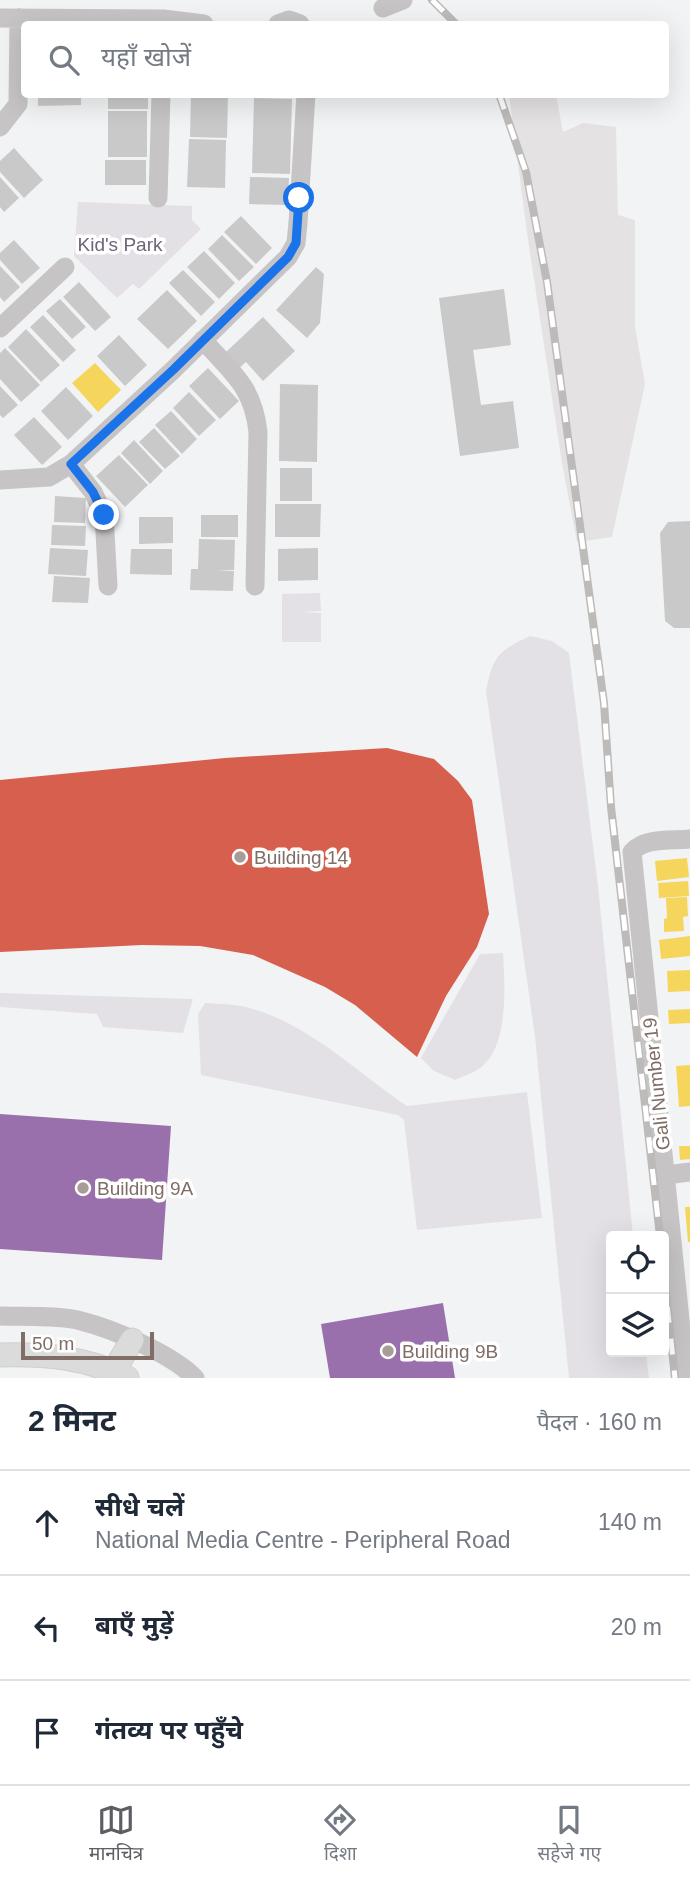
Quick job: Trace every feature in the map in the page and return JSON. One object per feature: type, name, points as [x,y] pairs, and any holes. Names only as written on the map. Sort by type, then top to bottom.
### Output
[{"type":"main road","points":[[0,1355],[42,1354],[79,1360],[121,1375],[132,1340]]},
{"type":"street","points":[[383,8],[403,0]]},
{"type":"street","points":[[0,127],[18,104],[9,18],[124,21]]},
{"type":"street","points":[[158,198],[161,98]]},
{"type":"street","points":[[0,480],[49,477],[71,464],[288,257],[296,243],[306,98]]},
{"type":"street","points":[[0,328],[65,267]]},
{"type":"street","points":[[203,340],[242,383],[251,396],[256,411],[258,432],[255,586]]},
{"type":"street","points":[[71,464],[93,492],[104,515],[108,586]]},
{"type":"street","name":"Gali Number 19","points":[[686,1378],[685,1307],[666,1175],[632,852],[644,843],[690,839]]},
{"type":"street","points":[[666,1175],[690,1172]]},
{"type":"street","points":[[0,1316],[79,1320],[157,1352],[195,1378]]},
{"type":"shaded area","points":[[509,98],[557,98],[563,132],[583,123],[616,127],[618,215],[635,220],[635,327],[645,384],[612,537],[577,542],[562,463]]},
{"type":"green space","name":"Kid's Park","points":[[78,202],[192,206],[192,220],[201,229],[139,289],[133,284],[117,298],[74,256]]},
{"type":"green space","points":[[320,593],[321,611],[301,612],[321,613],[321,642],[282,642],[282,594]]},
{"type":"green space","points":[[530,636],[552,641],[569,653],[598,886],[632,1231],[606,1231],[606,1357],[647,1357],[649,1378],[569,1378],[535,1037],[486,691],[495,662],[511,646]]},
{"type":"green space","points":[[503,953],[501,1031],[489,1059],[477,1070],[455,1080],[434,1071],[421,1058],[480,954]]},
{"type":"green space","points":[[0,993],[193,999],[183,1033],[103,1027],[97,1014],[0,1007]]},
{"type":"green space","points":[[205,1003],[247,1007],[295,1027],[407,1106],[527,1092],[542,1218],[417,1230],[404,1120],[398,1115],[201,1075],[198,1014]]},
{"type":"building: आवास","points":[[95,363],[121,390],[98,412],[72,383]]},
{"type":"building: आवास","points":[[687,858],[689,877],[657,881],[655,861]]},
{"type":"building: आवास","points":[[688,881],[689,896],[659,898],[658,883]]},
{"type":"building: आवास","points":[[687,897],[688,916],[683,917],[684,931],[664,932],[664,919],[667,918],[666,898]]},
{"type":"building: आवास","points":[[690,936],[690,956],[661,959],[659,940]]},
{"type":"building: आवास","points":[[690,970],[690,991],[668,992],[667,971]]},
{"type":"building: आवास","points":[[690,1009],[690,1023],[669,1024],[668,1010]]},
{"type":"building: आवास","points":[[690,1065],[690,1106],[679,1107],[676,1066]]},
{"type":"building: आवास","points":[[679,1146],[690,1146],[690,1159],[680,1160]]},
{"type":"building: आवास","points":[[685,1207],[690,1207],[690,1242],[688,1242]]},
{"type":"building: दुकानें","name":"Building 14","points":[[387,748],[434,759],[458,781],[472,800],[489,914],[477,947],[446,996],[417,1057],[355,1005],[325,987],[253,955],[200,946],[142,945],[0,952],[0,780],[225,758]]},
{"type":"building: कार्यालय","name":"Building 9A","points":[[0,1114],[171,1126],[162,1260],[0,1249]]},
{"type":"building: कार्यालय","name":"Building 9B","points":[[443,1303],[455,1378],[330,1378],[321,1324]]},
{"type":"building: अन्य","points":[[38,98],[81,98],[81,105],[38,106]]},
{"type":"building: अन्य","points":[[108,98],[148,98],[148,109],[108,109]]},
{"type":"building: अन्य","points":[[191,98],[228,98],[227,138],[190,137]]},
{"type":"building: अन्य","points":[[254,98],[292,99],[290,174],[252,173]]},
{"type":"building: अन्य","points":[[108,111],[147,111],[147,157],[108,157]]},
{"type":"building: अन्य","points":[[189,139],[226,140],[225,188],[187,187]]},
{"type":"building: अन्य","points":[[14,148],[43,180],[24,198],[0,172],[0,161]]},
{"type":"building: अन्य","points":[[105,160],[146,160],[146,185],[105,185]]},
{"type":"building: अन्य","points":[[0,177],[19,198],[4,212],[0,207]]},
{"type":"building: अन्य","points":[[250,177],[289,178],[288,205],[249,204]]},
{"type":"building: अन्य","points":[[241,216],[272,248],[256,264],[224,232]]},
{"type":"building: अन्य","points":[[222,235],[254,267],[239,281],[208,249]]},
{"type":"building: अन्य","points":[[14,240],[40,268],[22,284],[0,260],[0,253]]},
{"type":"building: अन्य","points":[[204,251],[235,283],[219,299],[187,267]]},
{"type":"building: अन्य","points":[[0,266],[20,287],[4,302],[0,297]]},
{"type":"building: अन्य","points":[[316,267],[324,274],[320,323],[307,338],[276,310]]},
{"type":"building: अन्य","points":[[183,270],[215,302],[201,316],[169,283]]},
{"type":"building: अन्य","points":[[79,282],[111,317],[95,331],[63,297]]},
{"type":"building: अन्य","points":[[504,289],[511,345],[473,350],[481,405],[513,401],[519,448],[460,456],[439,298]]},
{"type":"building: अन्य","points":[[167,290],[197,321],[168,349],[137,319]]},
{"type":"building: अन्य","points":[[60,299],[86,327],[72,339],[46,311]]},
{"type":"building: अन्य","points":[[43,315],[76,350],[63,362],[30,327]]},
{"type":"building: अन्य","points":[[263,317],[295,351],[263,381],[246,362],[239,368],[225,353]]},
{"type":"building: अन्य","points":[[26,329],[60,365],[41,382],[8,347]]},
{"type":"building: अन्य","points":[[119,335],[147,365],[125,386],[97,356]]},
{"type":"building: अन्य","points":[[5,348],[40,385],[21,402],[0,379],[0,353]]},
{"type":"building: अन्य","points":[[208,368],[239,401],[220,419],[189,386]]},
{"type":"building: अन्य","points":[[280,384],[318,385],[317,462],[279,461]]},
{"type":"building: अन्य","points":[[0,386],[18,405],[3,418],[0,415]]},
{"type":"building: अन्य","points":[[66,387],[93,416],[68,440],[41,411]]},
{"type":"building: अन्य","points":[[189,392],[216,420],[199,436],[173,408]]},
{"type":"building: अन्य","points":[[171,411],[197,439],[182,454],[155,425]]},
{"type":"building: अन्य","points":[[34,417],[62,447],[42,465],[14,435]]},
{"type":"building: अन्य","points":[[154,428],[180,456],[165,469],[139,442]]},
{"type":"building: अन्य","points":[[134,440],[163,471],[150,484],[121,453]]},
{"type":"building: अन्य","points":[[119,455],[148,485],[125,507],[96,476]]},
{"type":"building: अन्य","points":[[280,468],[312,468],[312,501],[280,501]]},
{"type":"building: अन्य","points":[[55,496],[86,498],[85,523],[54,522]]},
{"type":"building: अन्य","points":[[275,504],[321,504],[320,537],[275,537]]},
{"type":"building: अन्य","points":[[201,515],[238,515],[238,537],[201,537]]},
{"type":"building: अन्य","points":[[139,517],[173,517],[173,543],[139,544]]},
{"type":"building: अन्य","points":[[690,521],[690,628],[674,628],[665,621],[660,533],[668,522]]},
{"type":"building: अन्य","points":[[52,525],[86,526],[85,546],[51,545]]},
{"type":"building: अन्य","points":[[199,539],[235,540],[234,570],[216,570],[234,571],[233,591],[190,590],[191,569],[198,569]]},
{"type":"building: अन्य","points":[[50,548],[88,550],[86,576],[48,574]]},
{"type":"building: अन्य","points":[[318,548],[318,580],[278,581],[278,549]]},
{"type":"building: अन्य","points":[[131,549],[172,549],[172,575],[130,574]]},
{"type":"building: अन्य","points":[[54,576],[90,578],[88,603],[52,602]]},
{"type":"railway","points":[[432,0],[453,21]]},
{"type":"railway","points":[[500,98],[526,172],[547,282],[604,703],[611,807],[659,1231]]},
{"type":"railway","points":[[666,1294],[675,1378]]},
{"type":"place","name":"Building 14","points":[[240,857]]},
{"type":"place","name":"Building 9A","points":[[83,1188]]},
{"type":"place","name":"Building 9B","points":[[388,1351]]},
{"type":"route","points":[[104,515],[93,492],[71,464],[173,370],[288,257],[296,243],[299,198]]}]
